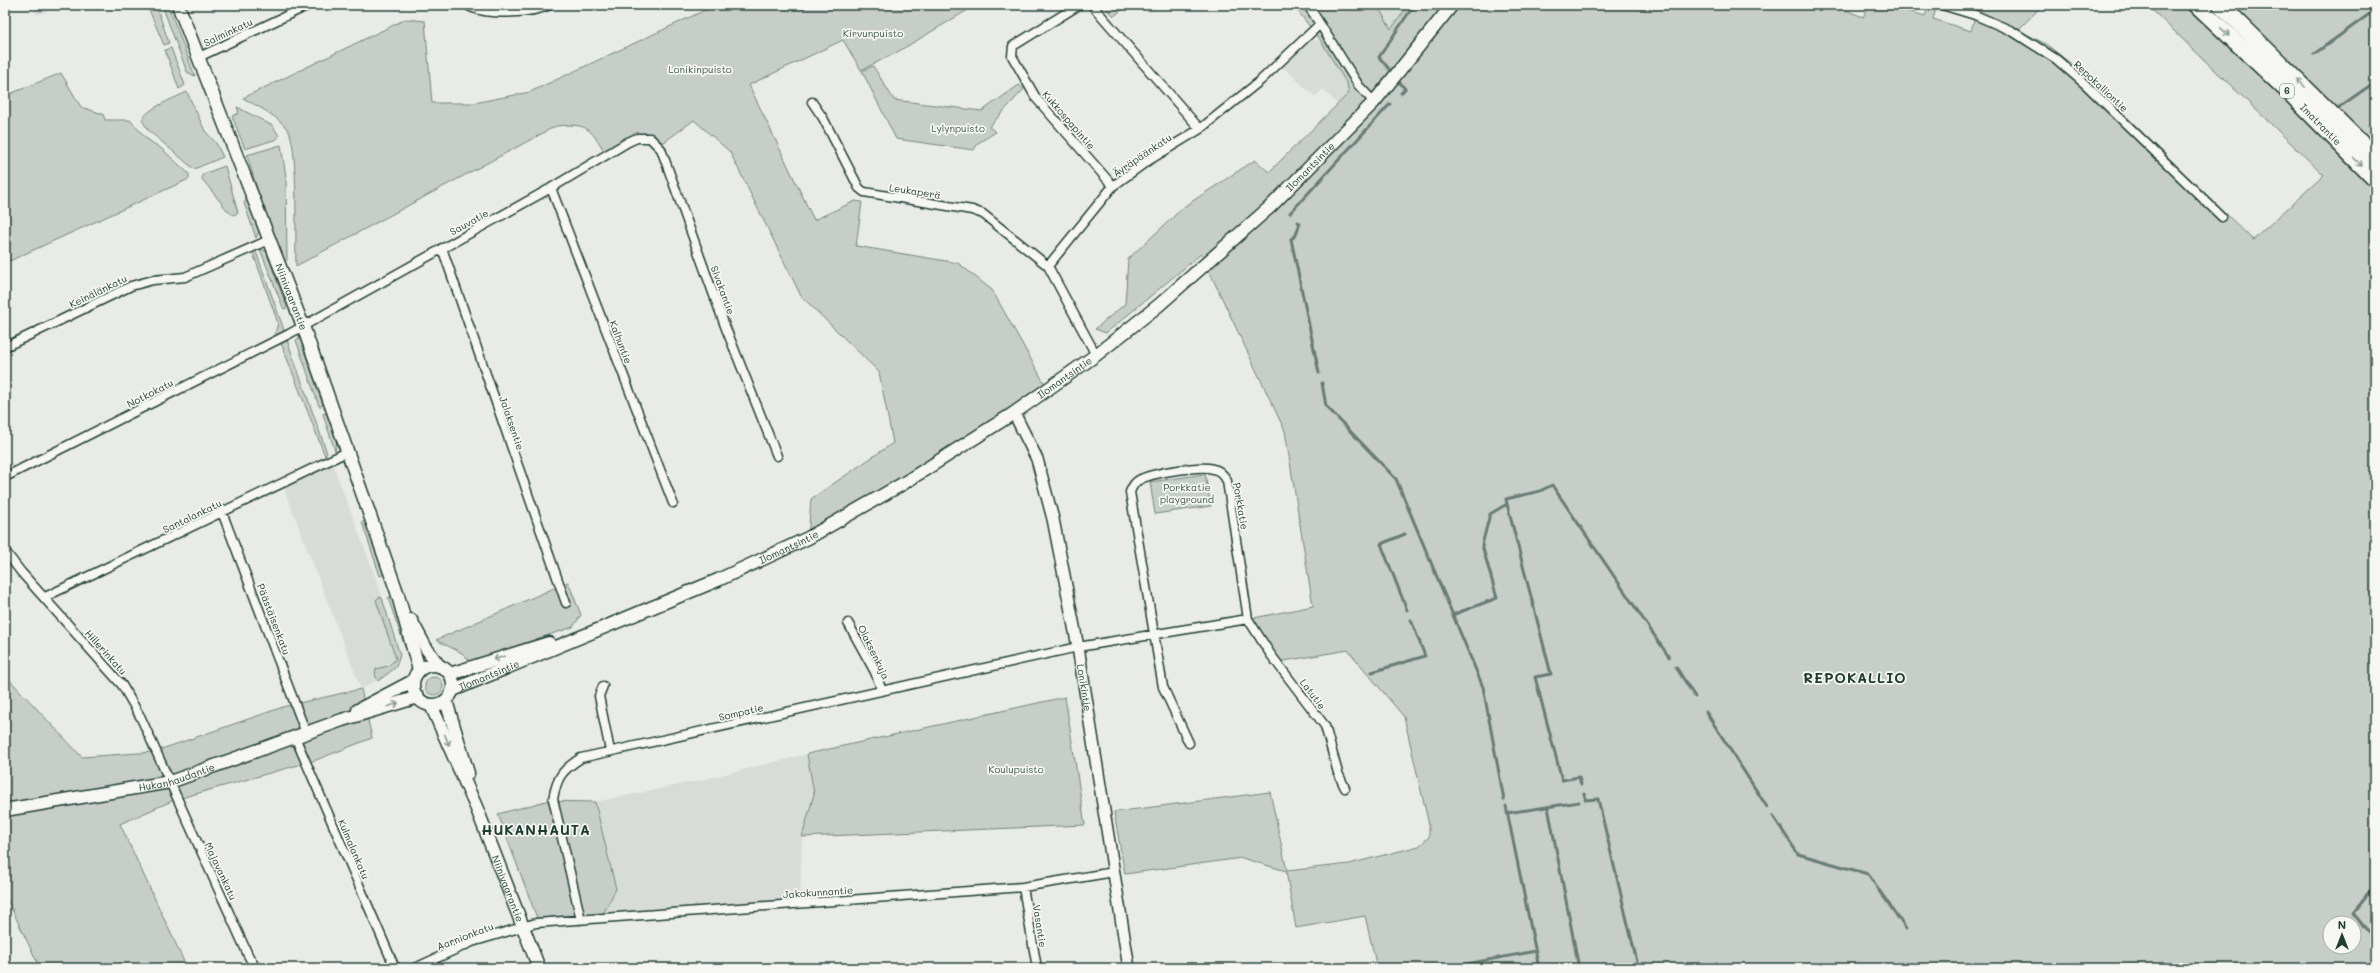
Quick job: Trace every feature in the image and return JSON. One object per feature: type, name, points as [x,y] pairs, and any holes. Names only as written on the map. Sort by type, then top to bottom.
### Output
[{"type":"highway","name":"Imatrantie","points":[[2197,5],[2293,96],[2375,179]]},
{"type":"highway","name":"Imatrantie","points":[[2226,8],[2375,157]]},
{"type":"main road","name":"Niinivaarantie","points":[[178,5],[303,326],[397,592],[419,670]]},
{"type":"main road","name":"Ilomantsintie","points":[[453,690],[514,663],[568,644],[591,632],[718,580],[808,538],[904,483],[1014,413],[1096,354],[1159,305],[1270,207],[1374,102],[1452,5]]},
{"type":"main road","name":"Niinivaarantie","points":[[397,592],[426,648],[439,666]]},
{"type":"main road","name":"Ilomantsintie","points":[[450,674],[512,653],[591,632]]},
{"type":"main road","points":[[429,665],[439,666],[450,674],[453,690],[446,701],[430,705],[418,698],[414,689],[413,681],[419,670],[429,665]]},
{"type":"main road","name":"Hukanhaudantie","points":[[342,720],[413,681]]},
{"type":"main road","name":"Hukanhaudantie","points":[[11,809],[170,782],[342,720],[418,698]]},
{"type":"main road","name":"Niinivaarantie","points":[[446,701],[477,809]]},
{"type":"main road","name":"Niinivaarantie","points":[[430,705],[477,809],[539,968]]},
{"type":"street","name":"Salminkatu","points":[[199,57],[309,5]]},
{"type":"street","points":[[468,5],[479,10],[491,12],[525,10],[550,5]]},
{"type":"street","name":"Kukkospapintie","points":[[1079,5],[1013,46],[1012,56],[1036,98],[1113,186]]},
{"type":"street","points":[[1092,5],[1200,129]]},
{"type":"street","points":[[1308,5],[1319,25],[1359,86],[1374,102]]},
{"type":"street","name":"Repokalliontie","points":[[1942,5],[1974,15],[2012,30],[2056,59],[2085,84],[2222,217]]},
{"type":"street","name":"Äyräpäänkatu","points":[[1048,266],[1113,186],[1146,162],[1200,129],[1260,81],[1319,25]]},
{"type":"street","name":"Leukaperä","points":[[812,102],[823,118],[859,188],[864,192],[972,210],[983,214],[1048,266]]},
{"type":"street","name":"Sauvatie","points":[[303,326],[551,188],[628,142],[644,137]]},
{"type":"street","name":"Sivakantie","points":[[644,137],[650,138],[661,149],[725,326],[777,456]]},
{"type":"street","name":"Kalhuntie","points":[[551,188],[673,503]]},
{"type":"street","name":"Keinälänkatu","points":[[5,347],[131,286],[153,280],[185,277],[269,240]]},
{"type":"street","name":"Jalaksentie","points":[[442,248],[566,603]]},
{"type":"street","points":[[1048,266],[1096,354]]},
{"type":"street","name":"Notkokatu","points":[[5,477],[303,326]]},
{"type":"street","name":"Lonikintie","points":[[1014,413],[1037,458],[1053,519],[1078,647],[1129,968]]},
{"type":"street","name":"Santalankatu","points":[[45,597],[347,452]]},
{"type":"street","name":"Porkkatie","points":[[1189,743],[1163,687],[1130,499],[1130,492],[1134,485],[1148,476],[1202,468],[1214,469],[1222,474],[1227,481],[1248,619]]},
{"type":"street","name":"Päästäisenkatu","points":[[222,512],[301,735]]},
{"type":"street","name":"Hillerinkatu","points":[[5,551],[21,572],[45,597],[122,685],[141,718],[170,782]]},
{"type":"street","points":[[1078,647],[1248,619]]},
{"type":"street","name":"Latutie","points":[[1248,619],[1271,655],[1325,726],[1338,773],[1345,788]]},
{"type":"street","name":"Olaksenkuja","points":[[848,623],[875,672],[882,691]]},
{"type":"street","name":"Sompatie","points":[[581,920],[553,799],[556,780],[569,765],[581,758],[1078,647]]},
{"type":"street","points":[[603,686],[599,696],[610,751]]},
{"type":"street","name":"Kulmalankatu","points":[[301,735],[395,968]]},
{"type":"street","name":"Majavankatu","points":[[170,782],[249,957],[256,968]]},
{"type":"street","name":"Jakokunnantie","points":[[523,926],[581,920],[1023,887],[1114,872]]},
{"type":"street","name":"Vasantie","points":[[1023,887],[1037,968]]},
{"type":"street","name":"Aarnionkatu","points":[[415,968],[472,942],[523,926]]},
{"type":"shaded area","points":[[33,5],[65,5],[37,15]]},
{"type":"shaded area","points":[[1377,5],[1409,5],[1391,29]]},
{"type":"shaded area","points":[[1314,40],[1321,41],[1326,45],[1347,84],[1350,93],[1339,106],[1323,89],[1315,97],[1283,67],[1308,42]]},
{"type":"shaded area","points":[[332,462],[377,581],[400,655],[396,667],[388,675],[361,689],[283,486]]},
{"type":"shaded area","points":[[807,754],[814,794],[802,837],[800,899],[603,914],[616,889],[595,802],[697,781]]},
{"type":"green space","points":[[147,5],[156,5],[169,43],[164,45]]},
{"type":"green space","points":[[162,5],[168,5],[195,76],[187,72]]},
{"type":"green space","points":[[716,5],[976,5],[894,54],[861,70],[843,40],[749,85],[814,220],[855,201],[862,202],[856,246],[958,263],[992,290],[1047,388],[808,539],[811,499],[893,443],[879,372],[801,296],[730,152],[694,120],[663,143],[652,135],[644,134],[605,152],[595,137],[586,128],[574,125],[556,126],[296,266],[296,195],[294,155],[288,130],[279,120],[243,98],[406,19],[425,21],[432,103],[474,103],[530,92]]},
{"type":"green space","points":[[1103,5],[1129,5],[1114,16]]},
{"type":"green space","points":[[1293,5],[1344,5],[1345,8],[1348,5],[1377,5],[1391,29],[1409,5],[1833,5],[1863,17],[1869,5],[1888,5],[1925,16],[1929,5],[1937,5],[1933,19],[1971,31],[1975,17],[1938,5],[2043,5],[2018,30],[2046,44],[2075,67],[2253,240],[2324,175],[2147,5],[2375,5],[2375,968],[1377,968],[1365,916],[1296,928],[1286,871],[1242,858],[1125,874],[1114,812],[1270,792],[1287,871],[1349,864],[1419,846],[1429,837],[1429,825],[1404,717],[1348,650],[1278,662],[1249,619],[1313,606],[1285,431],[1201,254],[1106,333],[1095,329],[1125,304],[1128,259],[1185,206],[1255,160],[1269,172],[1349,93],[1347,84],[1321,41]]},
{"type":"green space","points":[[171,48],[185,85],[179,89],[165,50]]},
{"type":"green space","name":"Lylynpuisto","points":[[873,66],[894,100],[982,111],[1019,85],[1024,89],[989,127],[996,132],[978,143],[974,150],[896,139],[862,71]]},
{"type":"green space","points":[[61,73],[81,107],[103,114],[105,120],[130,120],[147,139],[162,149],[189,174],[189,179],[5,263],[5,96]]},
{"type":"green space","points":[[187,92],[205,131],[216,143],[223,157],[194,169],[148,130],[142,120],[149,111],[155,107]]},
{"type":"green space","points":[[237,107],[273,126],[279,136],[277,139],[245,149],[232,116],[239,113]]},
{"type":"green space","points":[[281,145],[286,177],[287,260],[284,263],[260,199],[247,155]]},
{"type":"green space","points":[[225,166],[238,213],[233,215],[227,210],[202,179],[203,174]]},
{"type":"green space","points":[[247,199],[259,231],[256,238],[244,203]]},
{"type":"green space","points":[[255,249],[283,327],[284,332],[277,335],[275,333],[278,323],[252,250]]},
{"type":"green space","points":[[260,249],[266,251],[287,308],[284,309],[282,305]]},
{"type":"green space","points":[[300,339],[323,405],[321,406],[319,406],[296,340]]},
{"type":"green space","points":[[287,340],[327,453],[325,456],[281,343]]},
{"type":"green space","points":[[326,413],[337,442],[335,451],[323,414]]},
{"type":"green space","name":"Porkkatie playground","points":[[1205,474],[1211,506],[1155,514],[1150,482]]},
{"type":"green space","points":[[367,521],[385,574],[380,576],[362,522]]},
{"type":"green space","points":[[568,582],[581,615],[573,627],[470,661],[462,653],[436,640]]},
{"type":"green space","points":[[392,596],[409,651],[406,650],[388,598]]},
{"type":"green space","points":[[379,597],[382,598],[400,655],[396,667],[378,681],[375,674],[376,669],[388,666],[396,659],[376,600]]},
{"type":"green space","points":[[5,675],[82,757],[153,752],[286,706],[361,689],[372,738],[316,760],[174,800],[120,824],[187,968],[40,968],[5,895]]},
{"type":"green space","points":[[430,677],[438,677],[443,682],[441,693],[438,695],[430,695],[425,690],[425,682]]},
{"type":"green space","name":"Koulupuisto","points":[[1065,697],[1085,825],[802,837],[814,794],[807,754]]},
{"type":"green space","points":[[546,801],[595,802],[616,889],[603,914],[537,918],[498,814]]},
{"type":"waterway","points":[[1389,69],[1379,57],[1414,5]]},
{"type":"waterway","points":[[2314,54],[2375,10]]},
{"type":"waterway","points":[[2335,110],[2375,82]]},
{"type":"waterway","points":[[1400,83],[1405,89],[1401,93]]},
{"type":"waterway","points":[[1290,213],[1390,104]]},
{"type":"waterway","points":[[1298,222],[1300,223],[1296,235],[1291,239],[1319,373]]},
{"type":"waterway","points":[[1322,383],[1326,406],[1396,479],[1483,687],[1504,800]]},
{"type":"waterway","points":[[1452,615],[1497,598],[1482,545],[1490,514],[1507,504],[1506,499],[1540,491],[1552,485],[1669,657]]},
{"type":"waterway","points":[[1507,504],[1551,674],[1535,677],[1562,780],[1579,777],[1581,784]]},
{"type":"waterway","points":[[1405,534],[1381,544],[1407,610]]},
{"type":"waterway","points":[[1372,672],[1425,656],[1411,620]]},
{"type":"waterway","points":[[1676,667],[1695,697]]},
{"type":"waterway","points":[[1706,712],[1767,807]]},
{"type":"waterway","points":[[1584,794],[1586,800]]},
{"type":"waterway","points":[[1585,800],[1598,799],[1638,966],[1633,968]]},
{"type":"waterway","points":[[1507,813],[1579,802]]},
{"type":"waterway","points":[[1506,806],[1539,968]]},
{"type":"waterway","points":[[1548,807],[1579,968]]},
{"type":"waterway","points":[[1773,816],[1798,854],[1868,874],[1906,929]]},
{"type":"waterway","points":[[2375,886],[2353,913],[2375,940]]},
{"type":"waterway","points":[[1444,968],[1536,951]]},
{"type":"district","name":"REPOKALLIO","points":[[1855,678]]},
{"type":"district","name":"HUKANHAUTA","points":[[536,830]]},
{"type":"park label","name":"Kirvunpuisto","points":[[873,33]]},
{"type":"park label","name":"Lonikinpuisto","points":[[700,69]]}]
